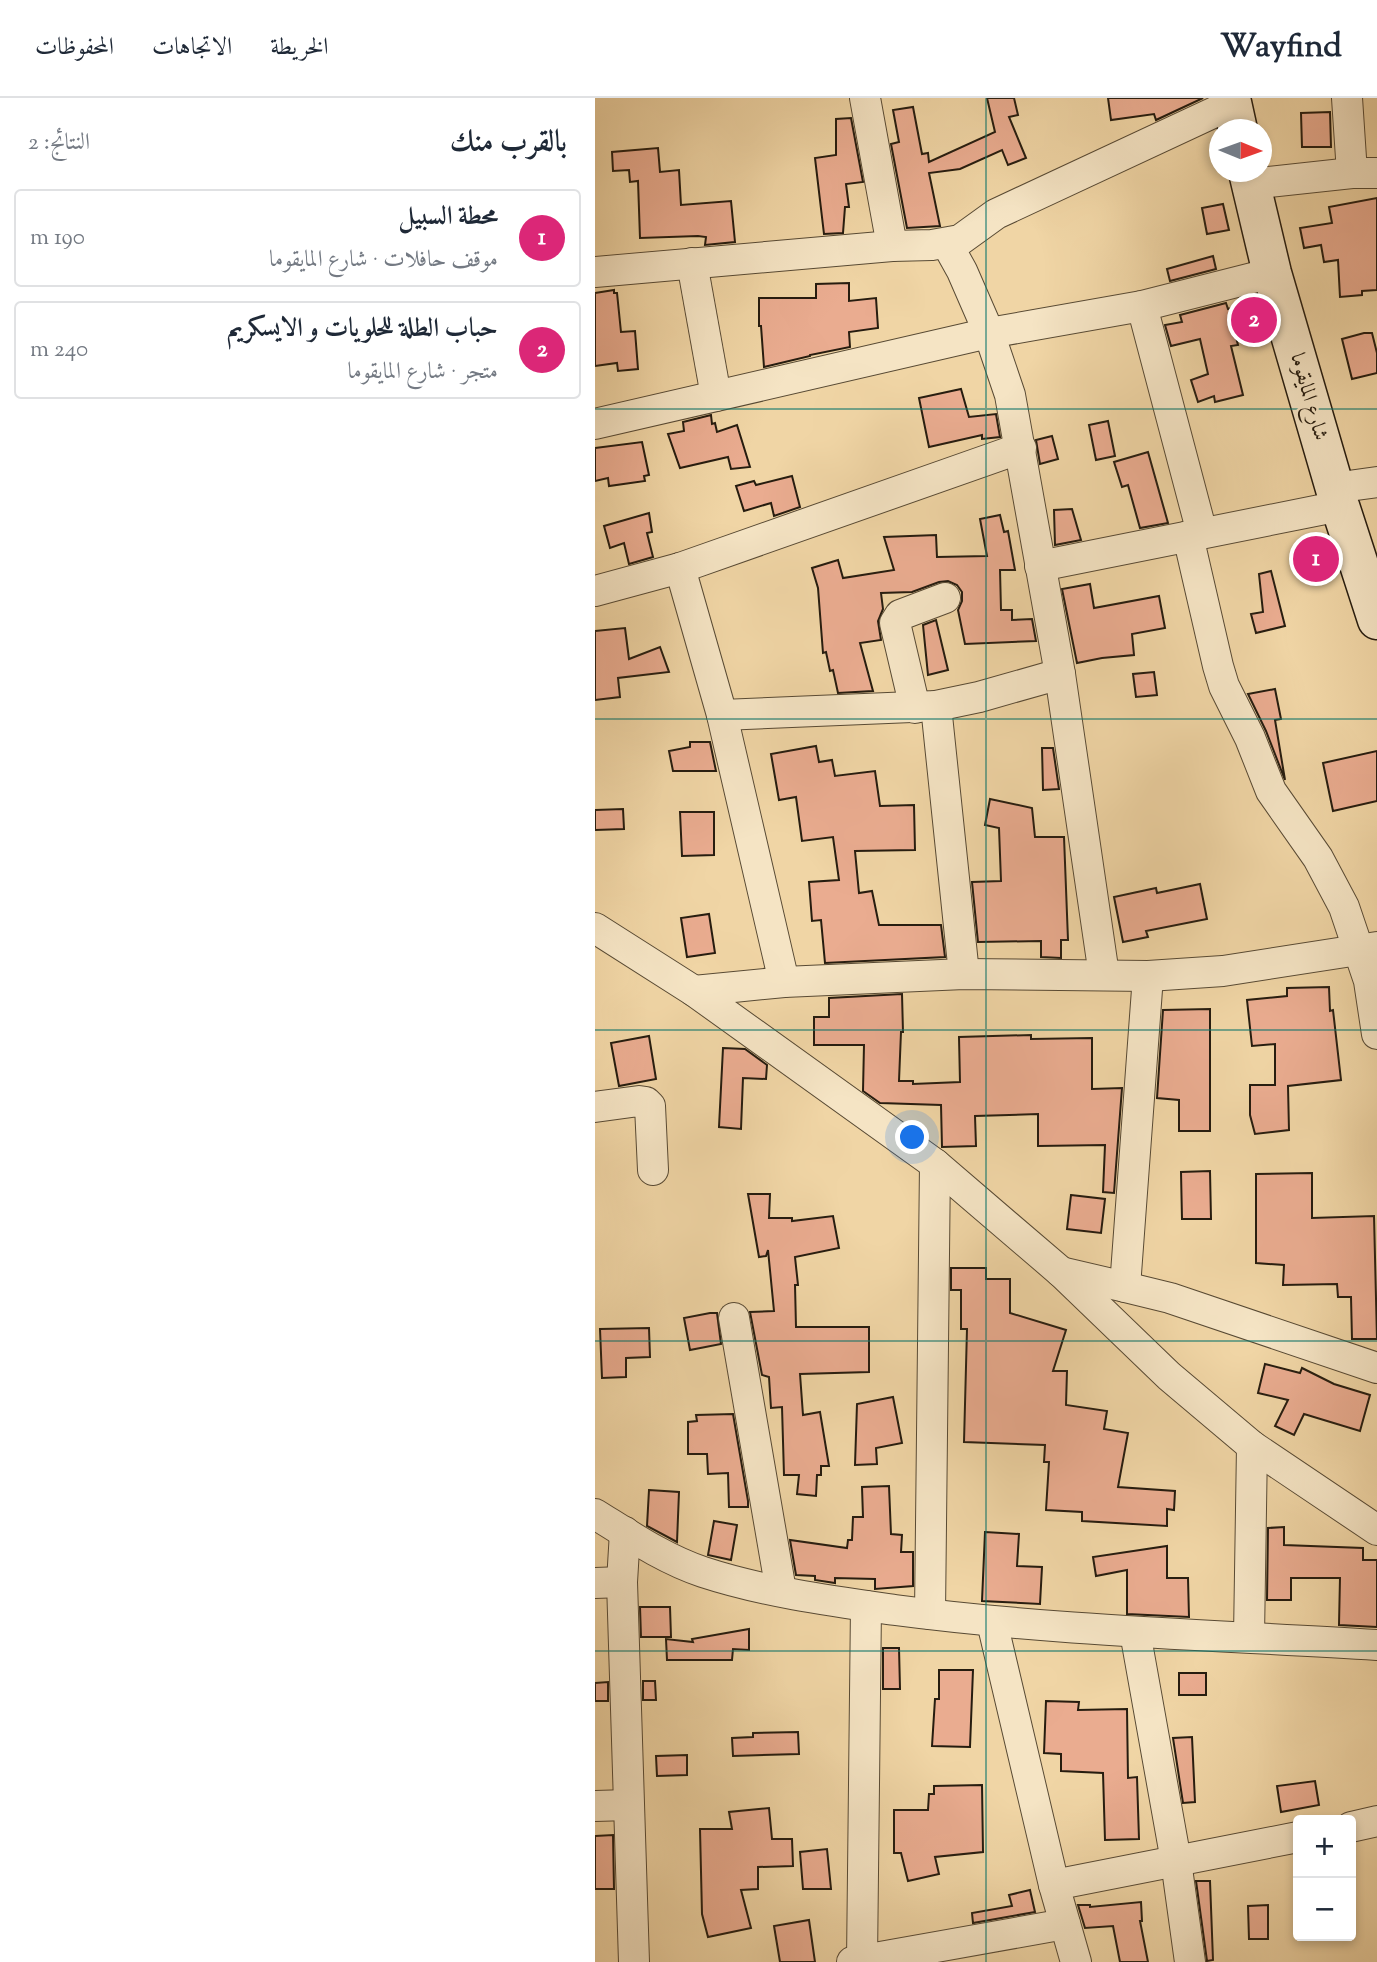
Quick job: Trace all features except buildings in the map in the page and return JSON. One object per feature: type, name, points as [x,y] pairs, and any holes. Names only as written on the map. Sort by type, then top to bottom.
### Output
[{"type":"street","points":[[1272,177],[1364,173],[1347,98]]},
{"type":"street","points":[[868,99],[892,246]]},
{"type":"street","points":[[595,272],[892,246],[947,244],[968,236],[996,214],[1234,111]]},
{"type":"street","name":"شارع المايقوما","points":[[1251,182],[1272,273],[1337,497],[1377,619]]},
{"type":"street","points":[[947,244],[989,333],[1010,395],[1060,674],[1104,975]]},
{"type":"street","points":[[692,263],[716,396]]},
{"type":"street","points":[[595,424],[989,333],[1142,306],[1272,273]]},
{"type":"street","points":[[1142,306],[1195,534],[1224,686],[1250,738],[1271,790],[1323,868],[1369,949],[1369,981],[1377,1034]]},
{"type":"street","points":[[595,591],[680,568],[1021,448]]},
{"type":"street","points":[[1040,566],[1195,534],[1337,497],[1377,482]]},
{"type":"street","points":[[680,568],[722,715],[784,982]]},
{"type":"street","points":[[945,598],[901,615],[895,623],[925,707],[964,974]]},
{"type":"street","points":[[722,715],[925,707],[979,697],[1060,674]]},
{"type":"street","points":[[595,928],[694,990],[935,1164],[1062,1272],[1169,1376],[1252,1446],[1377,1530]]},
{"type":"street","points":[[694,990],[784,982],[964,974],[1147,976],[1223,971],[1369,949]]},
{"type":"street","points":[[1125,1287],[1147,976]]},
{"type":"street","points":[[595,1107],[646,1102],[649,1106],[653,1170]]},
{"type":"street","points":[[930,1614],[935,1164]]},
{"type":"street","points":[[1062,1272],[1170,1298],[1377,1367]]},
{"type":"street","points":[[734,1318],[781,1591]]},
{"type":"street","points":[[1249,1637],[1252,1446]]},
{"type":"street","points":[[595,1514],[667,1557],[702,1572],[781,1591],[866,1606],[992,1622],[1377,1645]]},
{"type":"street","points":[[625,1532],[608,1582],[628,1805],[634,1962]]},
{"type":"street","points":[[866,1606],[858,1961],[1065,1924]]},
{"type":"street","points":[[992,1622],[1054,1885],[1076,1962]]},
{"type":"street","points":[[1135,1632],[1176,1861],[1190,1962]]},
{"type":"street","points":[[595,1806],[628,1805]]},
{"type":"street","points":[[1356,1825],[1377,1821]]},
{"type":"street","points":[[1054,1885],[1293,1838]]},
{"type":"place","name":"حباب الطلة للحلويات و الايسكريم","points":[[1254,320]]},
{"type":"place","name":"محطة السبيل","points":[[1316,559]]}]
